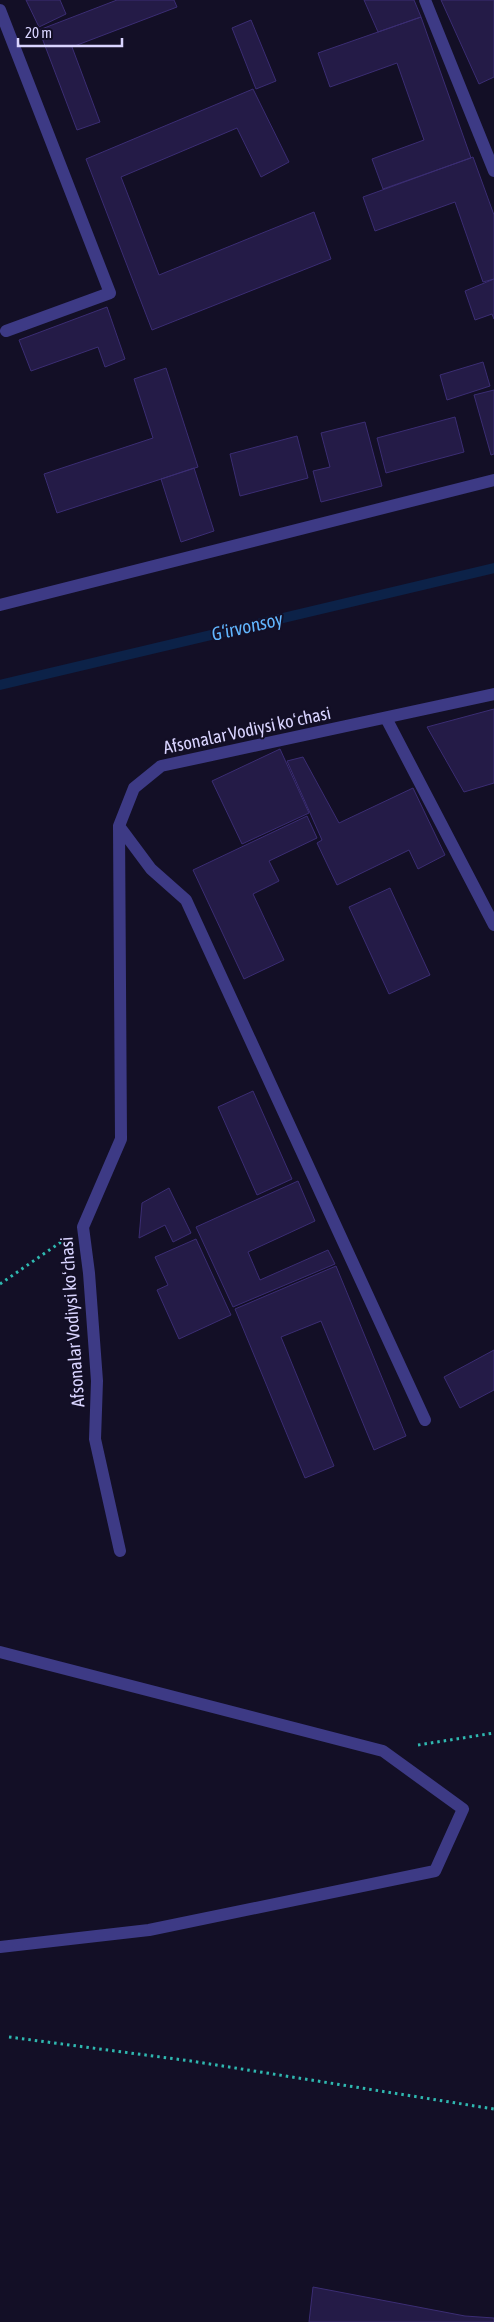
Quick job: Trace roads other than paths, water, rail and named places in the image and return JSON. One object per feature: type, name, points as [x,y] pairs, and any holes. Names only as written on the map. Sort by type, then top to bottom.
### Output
[{"type":"street","points":[[425,0],[494,171]]},
{"type":"street","points":[[0,10],[110,293],[6,331]]},
{"type":"street","points":[[0,605],[494,480]]},
{"type":"street","name":"Afsonalar Vodiysi koʻchasi","points":[[120,1551],[95,1439],[97,1380],[90,1273],[83,1227],[120,1139],[119,826],[134,788],[161,766],[494,694]]},
{"type":"street","points":[[386,718],[494,926]]},
{"type":"street","points":[[119,826],[151,868],[186,900],[425,1420]]},
{"type":"street","points":[[0,1652],[383,1751],[463,1809],[435,1871],[149,1930],[0,1947]]},
{"type":"waterway","name":"G‘irvonsoy","points":[[0,685],[494,568]]}]
